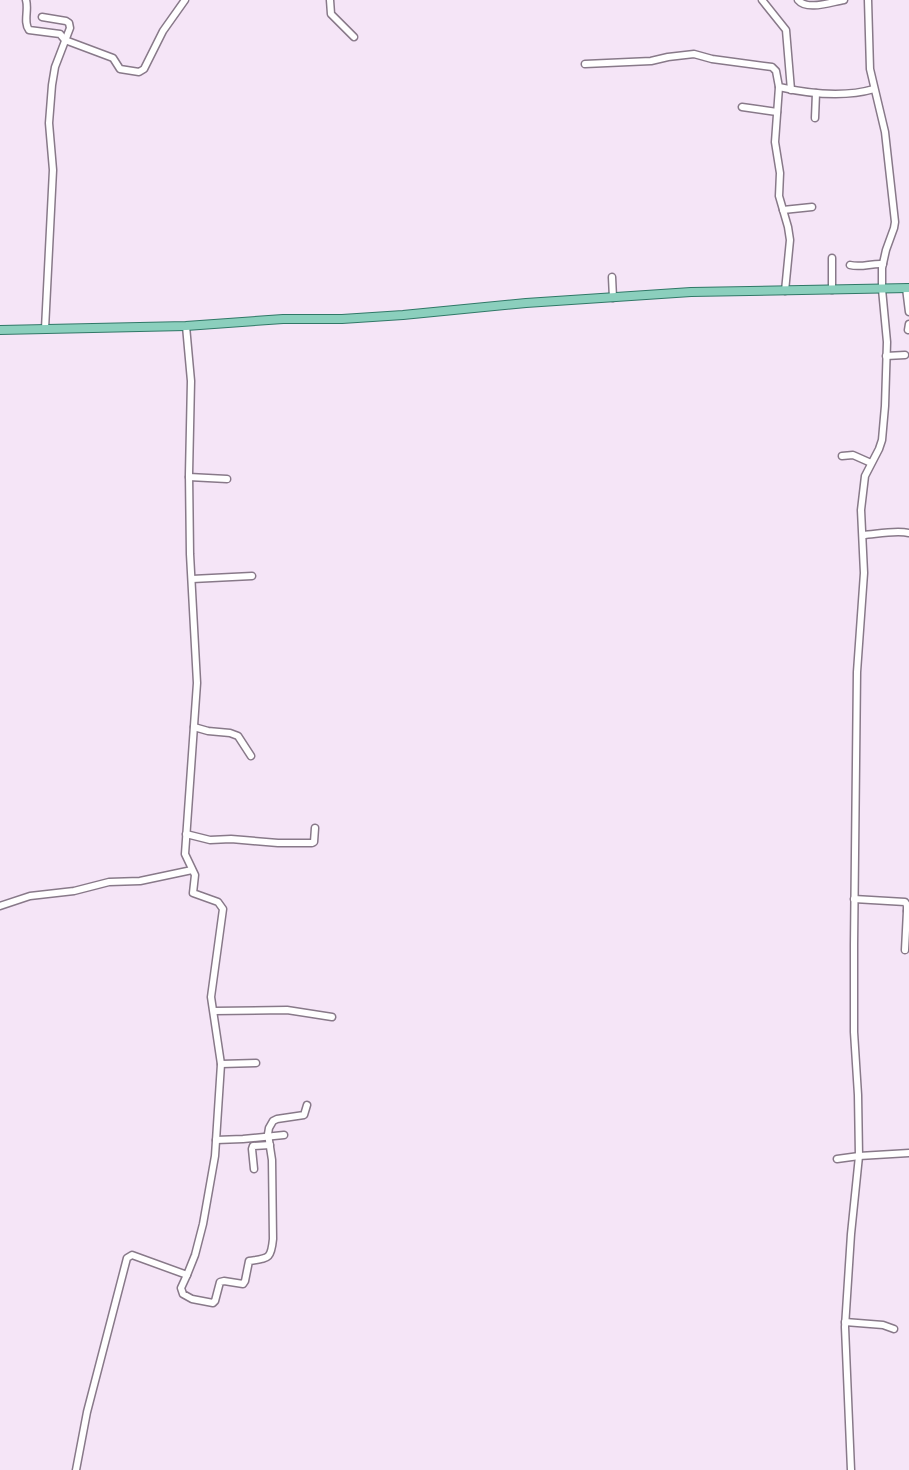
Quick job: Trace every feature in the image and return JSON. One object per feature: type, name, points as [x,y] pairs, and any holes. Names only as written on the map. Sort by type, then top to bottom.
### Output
[{"type":"main road","points":[[0,330],[186,326],[283,319],[342,319],[403,315],[526,302],[691,292],[882,290],[908,288]]},
{"type":"street","points":[[26,0],[26,24],[28,30],[32,32],[57,32],[63,35],[65,40],[113,58],[122,69],[141,72],[164,31],[185,0]]},
{"type":"street","points":[[330,0],[331,14],[354,37]]},
{"type":"street","points":[[762,0],[786,30],[791,90]]},
{"type":"street","points":[[798,0],[801,4],[808,6],[844,0]]},
{"type":"street","points":[[851,1470],[845,1322],[858,1095],[854,1032],[854,899],[857,672],[864,573],[862,492],[869,462],[879,449],[882,440],[885,406],[886,324],[879,264],[894,228],[895,214],[885,132],[871,90],[868,0]]},
{"type":"street","points":[[42,17],[56,18],[69,23],[70,28],[55,67],[52,86],[49,123],[53,170],[45,329]]},
{"type":"street","points":[[585,64],[651,62],[668,57],[697,54],[712,59],[772,68],[776,71],[779,87],[776,147],[780,173],[779,196],[790,233],[785,291]]},
{"type":"street","points":[[779,87],[816,93],[840,94],[871,90]]},
{"type":"street","points":[[815,118],[816,93]]},
{"type":"street","points":[[742,107],[777,112]]},
{"type":"street","points":[[783,210],[812,207]]},
{"type":"street","points":[[832,258],[832,290]]},
{"type":"street","points":[[850,265],[861,267],[879,264]]},
{"type":"street","points":[[612,277],[613,298]]},
{"type":"street","points":[[908,288],[909,312]]},
{"type":"street","points":[[186,326],[191,381],[189,477],[197,683],[185,854],[195,875],[193,893],[218,902],[223,907],[211,995],[221,1064],[213,1169],[195,1255],[181,1288],[183,1294],[192,1300],[213,1303],[220,1282],[243,1284],[245,1282],[248,1262],[269,1257],[273,1238],[272,1160],[268,1137],[269,1128],[273,1121],[287,1116],[304,1115],[307,1105]]},
{"type":"street","points":[[886,356],[905,355]]},
{"type":"street","points":[[842,456],[853,455],[869,462]]},
{"type":"street","points":[[189,477],[228,479]]},
{"type":"street","points":[[863,535],[899,531],[909,534]]},
{"type":"street","points":[[192,579],[252,576]]},
{"type":"street","points":[[194,727],[238,736],[251,756]]},
{"type":"street","points":[[186,834],[210,840],[231,839],[278,843],[312,843],[314,842],[315,828]]},
{"type":"street","points":[[0,906],[30,896],[74,891],[109,882],[140,882],[192,870]]},
{"type":"street","points":[[854,899],[905,902],[908,911],[905,950]]},
{"type":"street","points":[[214,1011],[287,1010],[332,1018]]},
{"type":"street","points":[[221,1064],[256,1063]]},
{"type":"street","points":[[216,1140],[284,1135]]},
{"type":"street","points":[[254,1169],[253,1146],[270,1145]]},
{"type":"street","points":[[837,1159],[909,1153]]},
{"type":"street","points":[[76,1470],[87,1412],[127,1258],[132,1255],[187,1275]]},
{"type":"street","points":[[845,1322],[883,1325],[894,1329]]}]
